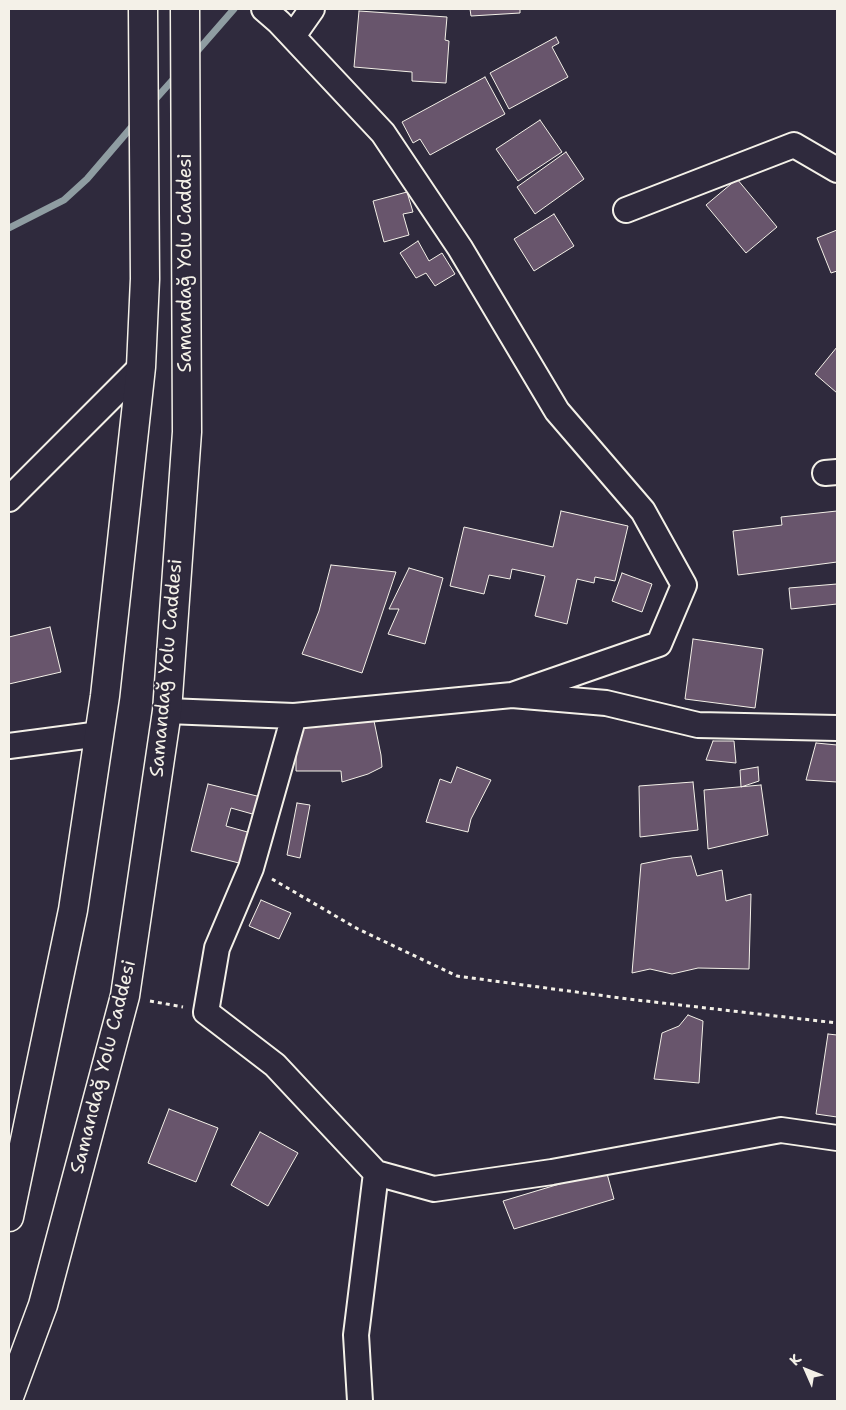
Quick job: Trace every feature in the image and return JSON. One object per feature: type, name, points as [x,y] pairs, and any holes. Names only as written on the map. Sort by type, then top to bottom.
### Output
[{"type":"highway","points":[[9,1217],[73,910],[105,696],[141,367],[145,279],[143,9]]},
{"type":"highway","name":"Samandağ Yolu Caddesi","points":[[9,1397],[43,1305],[125,996],[168,711],[186,432],[185,12]]},
{"type":"street","points":[[264,9],[293,36],[383,133],[460,248],[558,411],[642,511],[684,584],[659,644],[512,695]]},
{"type":"street","points":[[293,36],[312,9]]},
{"type":"street","points":[[626,210],[794,145],[837,170]]},
{"type":"street","points":[[9,499],[141,367]]},
{"type":"street","points":[[168,711],[294,716],[512,695],[606,703],[698,725],[837,728]]},
{"type":"street","points":[[294,716],[252,868],[217,948],[206,1012],[275,1065],[376,1173],[434,1189],[552,1172],[781,1130],[837,1138]]},
{"type":"street","points":[[9,746],[100,734]]},
{"type":"street","points":[[360,1401],[356,1335],[376,1173]]},
{"type":"path","points":[[252,868],[358,929],[457,976],[628,999],[837,1023]]},
{"type":"path","points":[[125,996],[206,1012]]},
{"type":"building","points":[[470,9],[520,9],[520,13],[471,16]]},
{"type":"building","points":[[359,11],[447,17],[445,40],[449,41],[446,83],[412,81],[412,72],[354,67]]},
{"type":"building","points":[[556,37],[559,43],[552,47],[568,77],[509,109],[490,73]]},
{"type":"building","points":[[485,77],[505,114],[430,155],[420,139],[413,143],[402,122]]},
{"type":"building","points":[[540,120],[562,152],[518,181],[496,149]]},
{"type":"building","points":[[566,152],[584,179],[535,214],[517,187]]},
{"type":"building","points":[[737,179],[777,227],[746,253],[706,205]]},
{"type":"building","points":[[407,192],[413,212],[403,214],[409,235],[384,242],[373,201]]},
{"type":"building","points":[[554,214],[574,246],[534,271],[514,239]]},
{"type":"building","points":[[837,230],[837,271],[831,273],[817,238]]},
{"type":"building","points":[[418,241],[429,261],[442,253],[455,274],[435,286],[426,273],[416,278],[400,253]]},
{"type":"building","points":[[837,347],[837,393],[815,374]]},
{"type":"building","points":[[561,511],[628,526],[615,581],[595,577],[594,583],[577,579],[567,624],[535,616],[545,576],[512,569],[510,579],[489,575],[484,594],[450,586],[464,527],[553,547]]},
{"type":"building","points":[[837,511],[837,562],[738,575],[733,531],[782,525],[781,517]]},
{"type":"building","points":[[331,565],[396,572],[362,673],[302,654],[319,611]]},
{"type":"building","points":[[409,568],[443,578],[425,644],[388,634],[399,609],[389,609]]},
{"type":"building","points":[[622,573],[652,584],[642,612],[612,601]]},
{"type":"building","points":[[837,584],[837,604],[791,609],[789,588]]},
{"type":"building","points":[[50,627],[61,672],[9,684],[9,637]]},
{"type":"building","points":[[693,639],[763,649],[755,708],[685,699]]},
{"type":"building","points":[[373,716],[382,767],[368,774],[342,782],[341,771],[296,771],[299,722]]},
{"type":"building","points":[[713,741],[734,741],[736,763],[706,760]]},
{"type":"building","points":[[816,743],[837,745],[837,782],[806,780]]},
{"type":"building","points":[[457,767],[491,780],[471,819],[468,832],[426,822],[440,779],[451,783]]},
{"type":"building","points":[[758,767],[759,781],[741,787],[740,770]]},
{"type":"building","points":[[693,782],[698,830],[640,837],[639,786]]},
{"type":"building","points":[[208,784],[261,797],[256,815],[231,808],[226,826],[251,833],[243,864],[191,851]]},
{"type":"building","points":[[761,785],[768,835],[708,849],[704,790]]},
{"type":"building","points":[[297,803],[310,805],[300,858],[287,855]]},
{"type":"building","points":[[691,856],[697,876],[722,870],[726,901],[751,894],[749,969],[698,968],[672,974],[650,969],[632,973],[641,864]]},
{"type":"building","points":[[261,900],[291,913],[279,939],[249,926]]},
{"type":"building","points":[[688,1015],[703,1021],[699,1083],[654,1079],[662,1033],[679,1026]]},
{"type":"building","points":[[828,1034],[837,1035],[837,1117],[816,1114]]},
{"type":"building","points":[[169,1109],[218,1128],[196,1182],[148,1163]]},
{"type":"building","points":[[260,1132],[298,1153],[268,1206],[231,1185]]},
{"type":"building","points":[[606,1170],[614,1199],[514,1229],[503,1201]]},
{"type":"waterway","points":[[193,56],[234,9]]},
{"type":"waterway","points":[[152,103],[178,74]]},
{"type":"waterway","points":[[9,228],[64,200],[87,179],[135,123]]}]
